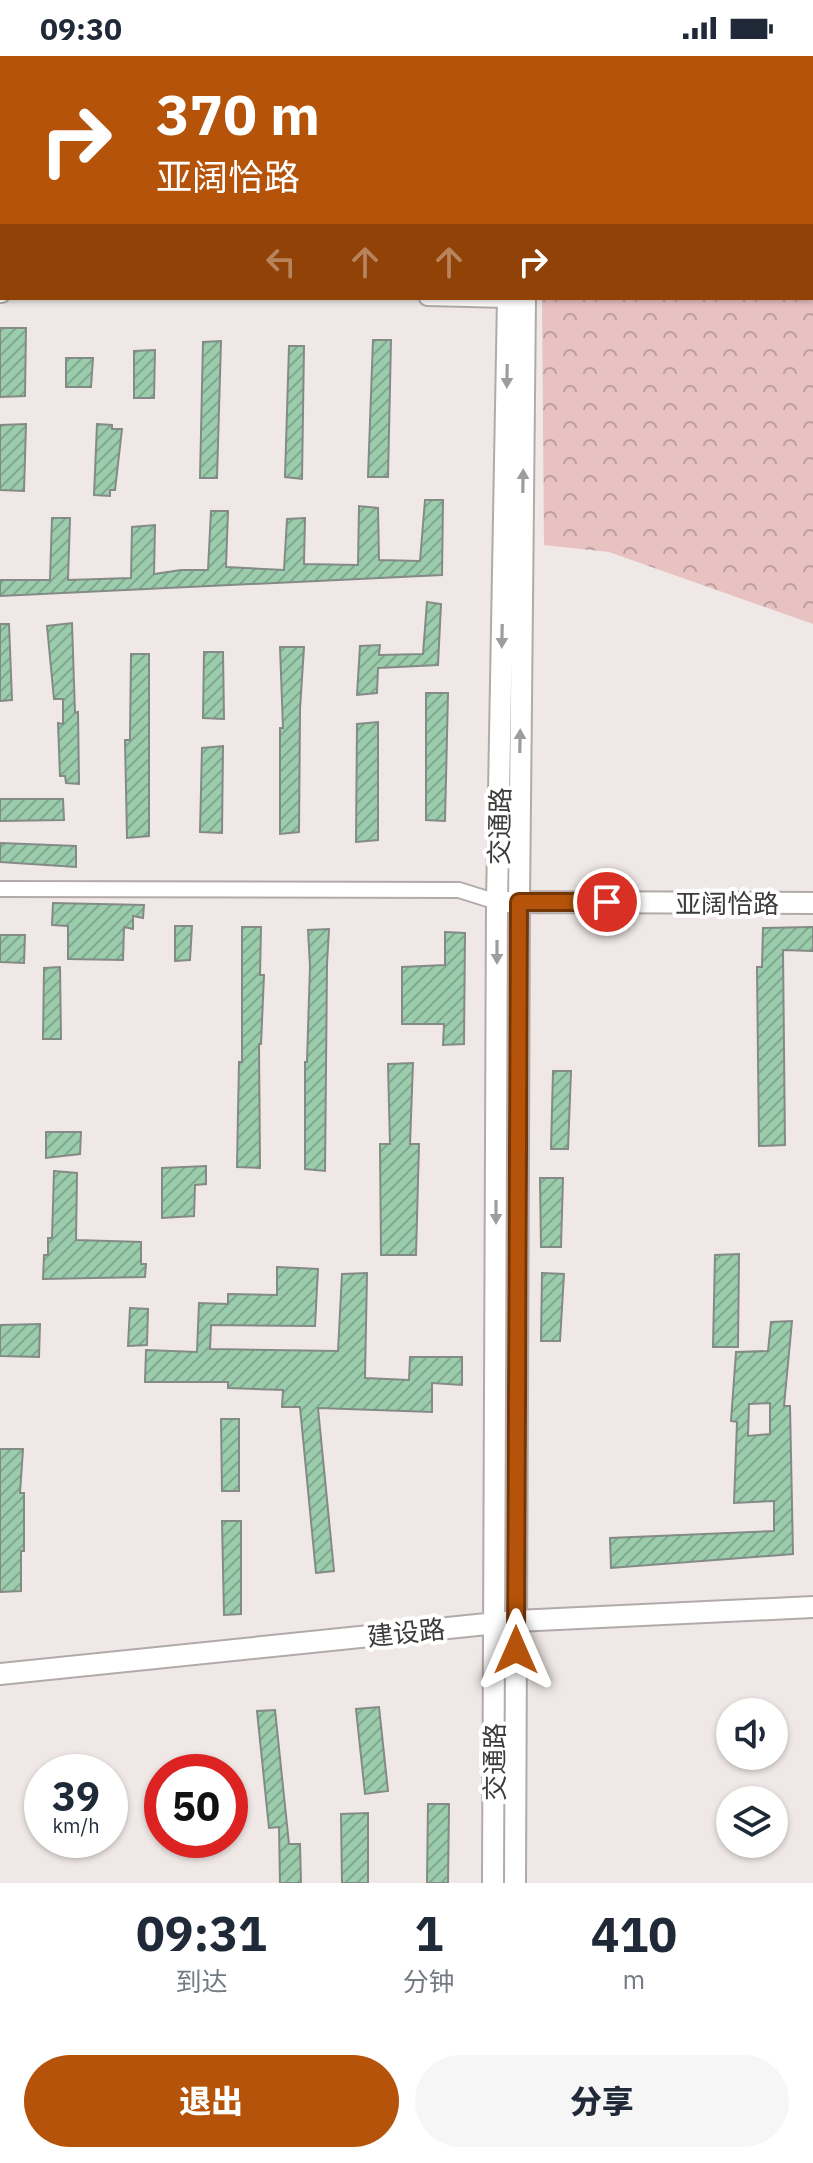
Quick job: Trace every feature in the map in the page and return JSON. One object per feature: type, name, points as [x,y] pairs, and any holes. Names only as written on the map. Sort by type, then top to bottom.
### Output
[{"type":"main road","name":"交通路","points":[[493,1883],[497,902],[514,300]]},
{"type":"main road","points":[[514,300],[519,902],[515,1883]]},
{"type":"main road","name":"亚阔恰路","points":[[497,902],[813,903]]},
{"type":"main road","name":"建设路","points":[[0,1674],[516,1621],[813,1607]]},
{"type":"street","points":[[0,889],[459,890],[497,902]]},
{"type":"green space","points":[[542,300],[813,300],[813,624],[609,552],[544,545]]},
{"type":"building","points":[[0,328],[26,328],[25,396],[0,397]]},
{"type":"building","points":[[373,340],[391,340],[388,477],[368,477]]},
{"type":"building","points":[[221,341],[217,478],[200,478],[203,342]]},
{"type":"building","points":[[289,346],[304,346],[302,479],[285,477]]},
{"type":"building","points":[[155,350],[154,398],[134,398],[134,351]]},
{"type":"building","points":[[66,358],[93,358],[91,387],[66,387]]},
{"type":"building","points":[[26,424],[24,491],[0,490],[0,425]]},
{"type":"building","points":[[97,424],[122,429],[115,490],[110,490],[110,496],[94,495]]},
{"type":"building","points":[[425,500],[443,500],[442,575],[0,596],[0,580],[50,580],[52,518],[70,518],[68,580],[131,578],[132,527],[155,525],[154,574],[208,570],[211,511],[228,511],[226,567],[284,570],[287,519],[305,518],[304,564],[358,565],[359,506],[378,508],[379,560],[420,561]]},
{"type":"building","points":[[427,602],[441,604],[438,665],[378,668],[377,693],[357,695],[360,646],[380,645],[379,655],[423,654]]},
{"type":"building","points":[[72,623],[79,784],[66,783],[65,776],[60,776],[58,723],[63,724],[63,699],[54,699],[47,626]]},
{"type":"building","points":[[0,624],[9,624],[12,700],[0,701]]},
{"type":"building","points":[[280,647],[304,647],[299,832],[280,834],[280,728],[283,728]]},
{"type":"building","points":[[204,652],[223,652],[224,719],[203,718]]},
{"type":"building","points":[[131,654],[149,654],[149,836],[127,838],[125,740],[130,740]]},
{"type":"building","points":[[426,693],[448,693],[445,821],[426,820]]},
{"type":"building","points":[[378,722],[378,840],[356,842],[357,724]]},
{"type":"building","points":[[223,746],[222,833],[200,832],[202,748]]},
{"type":"building","points":[[0,799],[63,799],[64,820],[0,821]]},
{"type":"building","points":[[0,843],[76,846],[76,867],[0,862]]},
{"type":"building","points":[[53,903],[144,905],[143,918],[133,916],[133,929],[124,927],[123,960],[68,959],[68,926],[52,925]]},
{"type":"building","points":[[175,926],[192,926],[190,960],[175,961]]},
{"type":"building","points":[[242,927],[261,927],[260,975],[264,975],[259,1044],[260,1168],[237,1167],[239,1062],[242,1062]]},
{"type":"building","points":[[813,927],[813,951],[783,950],[785,1145],[759,1146],[757,967],[762,967],[763,928]]},
{"type":"building","points":[[329,929],[325,1171],[305,1169],[305,1062],[310,966],[308,930]]},
{"type":"building","points":[[445,932],[465,933],[464,1044],[443,1045],[444,1024],[402,1024],[402,967],[445,965]]},
{"type":"building","points":[[0,935],[25,935],[24,963],[0,962]]},
{"type":"building","points":[[60,967],[61,1039],[43,1039],[44,968]]},
{"type":"building","points":[[413,1063],[410,1144],[419,1144],[416,1255],[381,1255],[380,1144],[390,1144],[388,1064]]},
{"type":"building","points":[[553,1071],[571,1071],[568,1149],[551,1149]]},
{"type":"building","points":[[46,1132],[81,1132],[80,1154],[46,1158]]},
{"type":"building","points":[[206,1166],[206,1184],[195,1185],[194,1216],[162,1218],[162,1168]]},
{"type":"building","points":[[54,1171],[77,1173],[76,1240],[141,1242],[141,1264],[146,1264],[145,1277],[43,1279],[44,1255],[48,1255],[48,1238],[52,1238]]},
{"type":"building","points":[[540,1178],[563,1178],[561,1247],[541,1247]]},
{"type":"building","points":[[739,1254],[738,1347],[713,1347],[715,1255]]},
{"type":"building","points":[[277,1267],[318,1269],[315,1326],[211,1325],[210,1349],[338,1351],[342,1274],[367,1273],[365,1378],[409,1380],[410,1357],[462,1357],[462,1385],[432,1383],[432,1412],[318,1408],[334,1571],[316,1573],[300,1407],[282,1407],[283,1390],[228,1388],[228,1382],[145,1382],[146,1350],[197,1352],[199,1303],[228,1304],[228,1294],[277,1295]]},
{"type":"building","points":[[542,1273],[564,1274],[560,1341],[541,1341]]},
{"type":"building","points":[[130,1308],[148,1309],[147,1345],[128,1346]]},
{"type":"building","points":[[792,1321],[784,1406],[790,1406],[793,1554],[611,1568],[610,1538],[774,1531],[774,1501],[734,1503],[737,1422],[731,1421],[736,1352],[768,1351],[771,1322]],"holes":[[[770,1403],[770,1434],[748,1436],[749,1404]]]},
{"type":"building","points":[[40,1324],[39,1357],[0,1356],[0,1325]]},
{"type":"building","points":[[221,1419],[239,1419],[239,1491],[222,1491]]},
{"type":"building","points":[[0,1449],[23,1449],[20,1493],[24,1493],[24,1551],[21,1551],[21,1591],[0,1592]]},
{"type":"building","points":[[222,1521],[241,1521],[241,1614],[224,1615]]},
{"type":"building","points":[[379,1707],[388,1791],[365,1794],[356,1709]]},
{"type":"building","points":[[275,1710],[289,1844],[300,1844],[301,1883],[280,1883],[279,1827],[269,1828],[257,1711]]},
{"type":"building","points":[[428,1804],[449,1804],[448,1883],[427,1883]]},
{"type":"building","points":[[368,1813],[368,1883],[342,1883],[341,1814]]},
{"type":"route","points":[[516,1650],[519,902],[607,902]]}]
